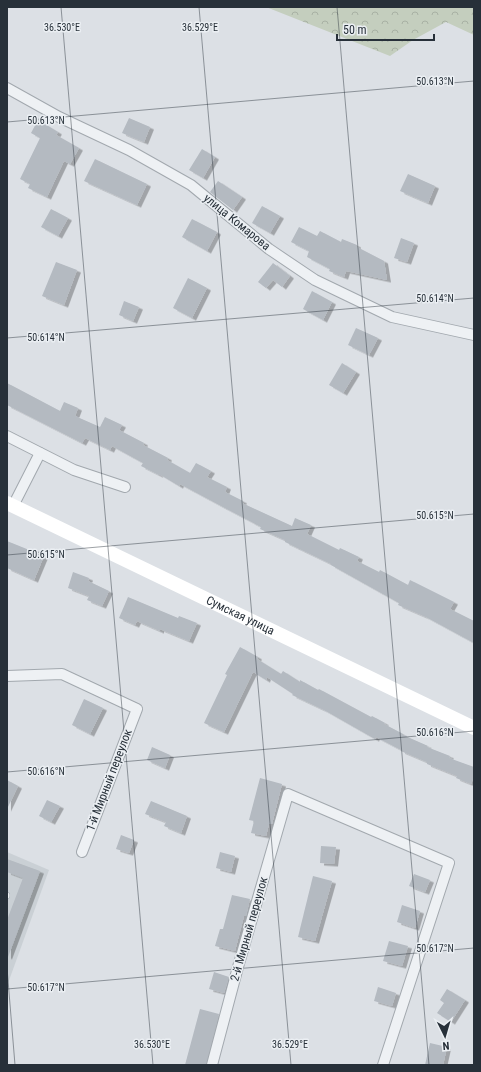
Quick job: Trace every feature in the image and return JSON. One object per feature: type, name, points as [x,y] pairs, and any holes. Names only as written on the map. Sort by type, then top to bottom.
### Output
[{"type":"main road","name":"Сумская улица","points":[[10,504],[474,728]]},
{"type":"street","name":"улица Комарова","points":[[7,88],[59,118],[129,150],[191,185],[269,249],[315,280],[392,317],[474,335]]},
{"type":"street","points":[[7,436],[74,470],[125,487]]},
{"type":"street","points":[[10,504],[40,453]]},
{"type":"street","name":"1-й Мирный переулок","points":[[7,676],[62,674],[137,709],[82,852]]},
{"type":"street","name":"2-й Мирный переулок","points":[[212,1065],[238,967],[288,794],[449,862],[383,1065]]},
{"type":"shaded area","points":[[7,852],[49,870],[7,986]]},
{"type":"green space","points":[[266,7],[474,7],[474,35],[446,22],[413,40],[390,56]]},
{"type":"building","points":[[129,118],[150,127],[144,142],[122,133]]},
{"type":"building","points":[[38,120],[58,132],[56,135],[79,148],[70,164],[64,161],[47,197],[28,188],[30,184],[20,179],[40,138],[31,133]]},
{"type":"building","points":[[202,149],[215,157],[203,178],[189,170]]},
{"type":"building","points":[[95,159],[147,184],[137,205],[84,181]]},
{"type":"building","points":[[408,174],[435,186],[428,203],[400,191]]},
{"type":"building","points":[[218,181],[242,197],[233,210],[210,192]]},
{"type":"building","points":[[262,206],[280,216],[270,233],[252,223]]},
{"type":"building","points":[[51,209],[68,218],[58,236],[41,227]]},
{"type":"building","points":[[192,219],[217,232],[207,251],[182,237]]},
{"type":"building","points":[[299,227],[317,236],[320,231],[341,242],[342,239],[357,245],[357,247],[384,261],[387,280],[346,271],[344,277],[329,271],[330,269],[307,257],[309,251],[291,242]]},
{"type":"building","points":[[401,238],[414,243],[407,262],[394,258]]},
{"type":"building","points":[[56,262],[77,270],[64,305],[42,296]]},
{"type":"building","points":[[273,263],[290,276],[282,287],[273,280],[266,288],[258,282]]},
{"type":"building","points":[[188,278],[207,288],[192,318],[173,308]]},
{"type":"building","points":[[312,291],[332,302],[323,320],[303,309]]},
{"type":"building","points":[[124,301],[139,307],[133,321],[119,315]]},
{"type":"building","points":[[356,328],[378,338],[369,355],[348,345]]},
{"type":"building","points":[[342,363],[356,372],[343,393],[329,385]]},
{"type":"building","points":[[7,383],[60,411],[64,402],[78,408],[75,416],[100,427],[105,417],[122,425],[119,430],[144,443],[143,445],[168,458],[167,460],[190,473],[196,463],[211,471],[207,477],[227,487],[225,492],[243,501],[242,503],[292,526],[295,518],[311,525],[307,534],[339,550],[340,548],[359,557],[357,561],[379,572],[380,570],[408,585],[410,580],[454,602],[450,609],[474,621],[474,643],[426,617],[398,605],[399,603],[331,564],[260,529],[261,527],[180,484],[179,486],[159,474],[141,466],[143,463],[112,446],[110,450],[85,438],[82,443],[7,405]]},
{"type":"building","points":[[7,541],[44,556],[34,580],[7,568]]},
{"type":"building","points":[[73,572],[89,578],[88,581],[109,591],[102,606],[87,600],[89,596],[68,588]]},
{"type":"building","points":[[128,597],[178,618],[179,616],[197,623],[189,641],[137,621],[135,625],[119,618]]},
{"type":"building","points":[[240,647],[258,657],[257,659],[281,674],[283,671],[300,682],[300,680],[371,717],[372,716],[403,735],[450,756],[449,758],[474,767],[474,776],[471,784],[456,778],[457,776],[427,764],[427,762],[401,751],[376,737],[375,739],[324,710],[292,695],[293,694],[267,677],[266,680],[253,672],[224,732],[204,723],[227,675],[225,674]]},
{"type":"building","points":[[84,699],[103,708],[90,734],[72,725]]},
{"type":"building","points":[[152,747],[170,755],[165,768],[147,760]]},
{"type":"building","points":[[260,778],[282,784],[272,824],[269,824],[266,836],[251,833],[254,821],[249,820]]},
{"type":"building","points":[[7,780],[18,786],[7,809]]},
{"type":"building","points":[[47,800],[60,806],[51,822],[39,816]]},
{"type":"building","points":[[151,801],[187,816],[181,833],[164,826],[166,822],[145,814]]},
{"type":"building","points":[[121,835],[134,840],[129,853],[116,849]]},
{"type":"building","points":[[321,846],[336,847],[334,864],[320,863]]},
{"type":"building","points":[[220,852],[235,856],[231,872],[216,868]]},
{"type":"building","points":[[7,859],[40,871],[8,957],[7,920],[23,878],[7,872]]},
{"type":"building","points":[[414,874],[430,880],[425,892],[409,886]]},
{"type":"building","points":[[313,876],[332,881],[315,941],[298,937]]},
{"type":"building","points":[[232,895],[250,899],[235,951],[215,946],[220,929],[223,929]]},
{"type":"building","points":[[402,905],[420,911],[415,928],[397,922]]},
{"type":"building","points":[[389,941],[408,946],[402,966],[383,961]]},
{"type":"building","points":[[214,972],[229,977],[224,993],[209,989]]},
{"type":"building","points":[[378,987],[396,993],[392,1006],[374,1001]]},
{"type":"building","points":[[447,989],[465,1000],[451,1022],[437,1013],[444,1003],[440,1000]]},
{"type":"building","points":[[200,1009],[219,1014],[206,1065],[185,1065]]},
{"type":"building","points":[[430,1043],[447,1047],[443,1065],[425,1065]]}]
